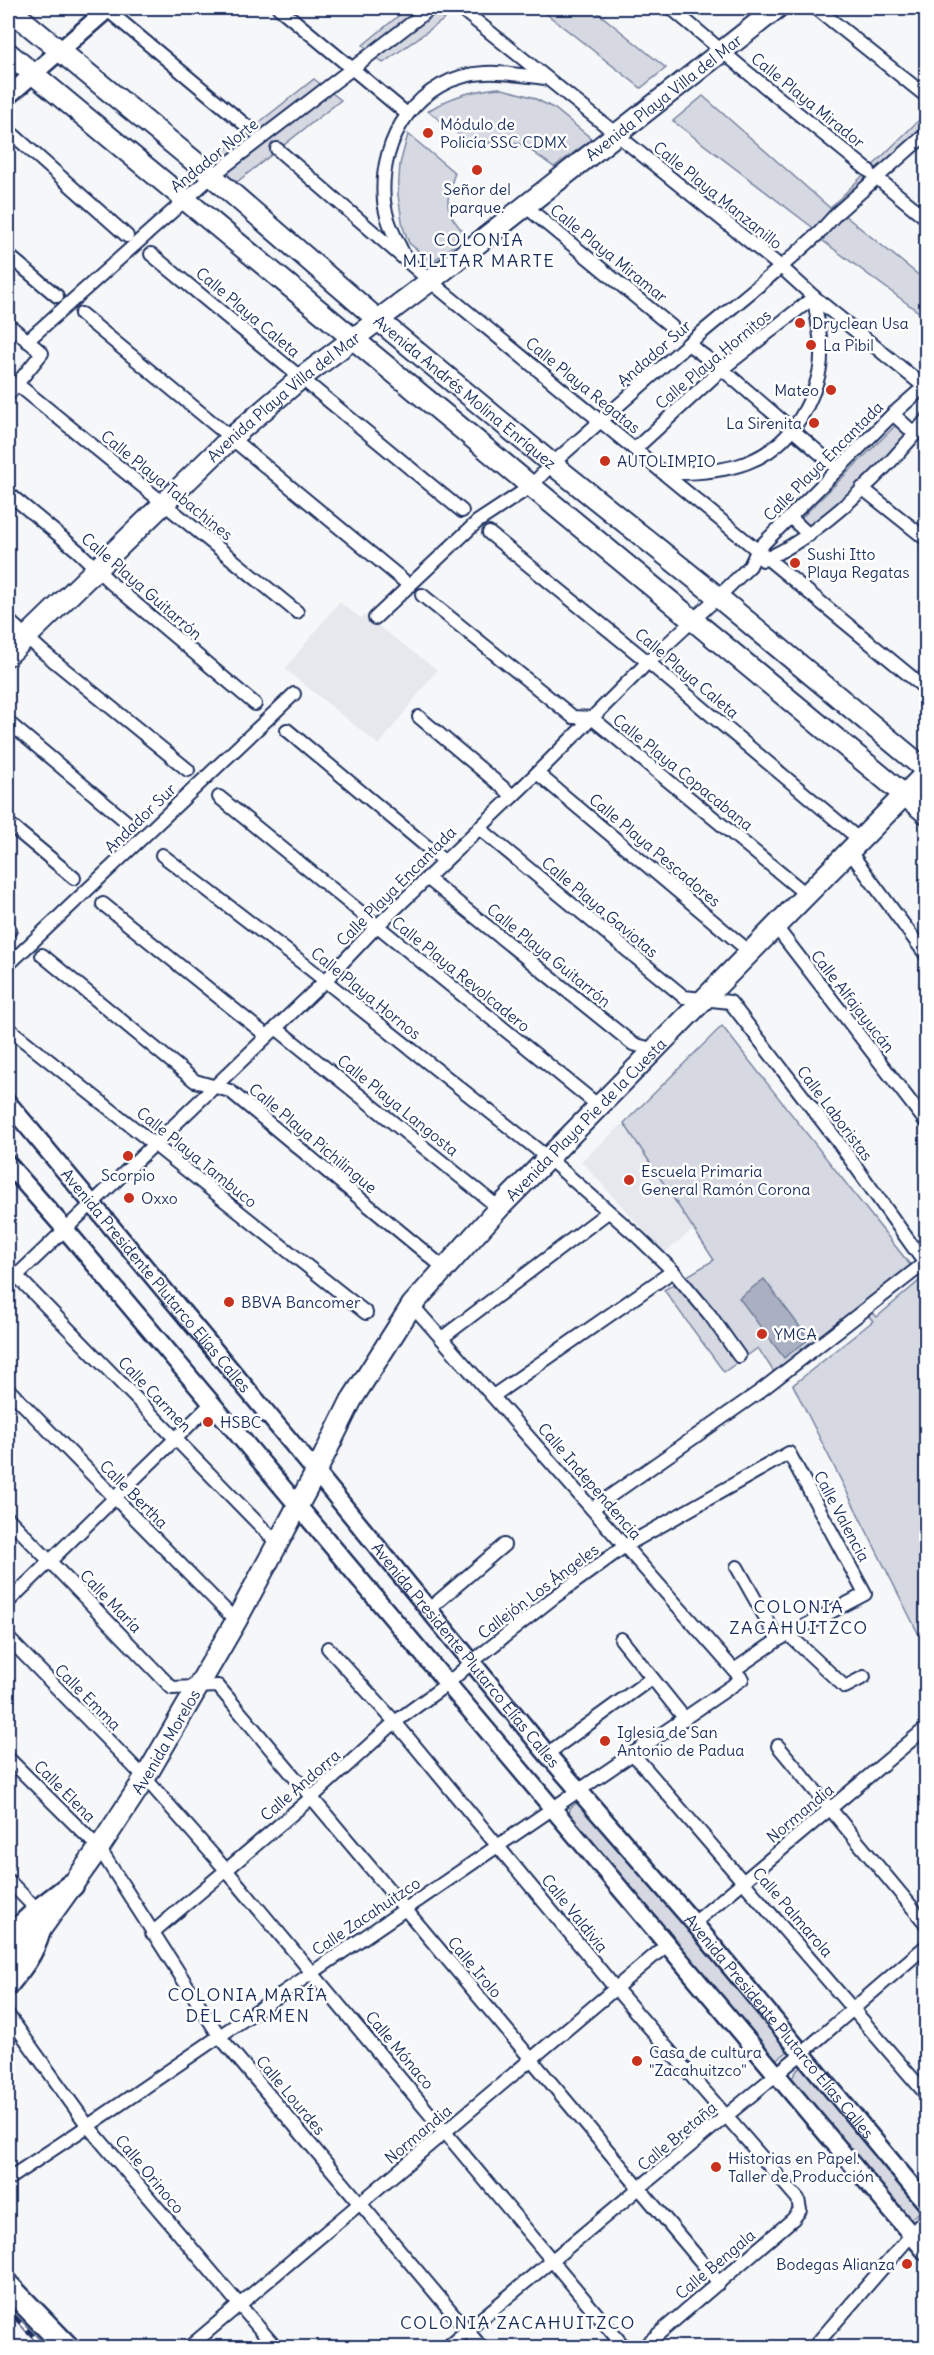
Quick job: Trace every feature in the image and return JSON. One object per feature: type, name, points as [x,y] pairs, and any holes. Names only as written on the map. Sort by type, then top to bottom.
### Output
[{"type":"highway","points":[[8,1939],[38,1922],[72,1885]]},
{"type":"highway","points":[[8,1983],[28,1958],[38,1922]]},
{"type":"highway","points":[[8,2286],[68,2348]]},
{"type":"main road","name":"Avenida Andrés Molina Enríquez","points":[[8,8],[212,176],[377,319],[552,464],[718,597],[927,772]]},
{"type":"main road","points":[[8,96],[107,8]]},
{"type":"main road","name":"Avenida Playa Villa del Mar","points":[[8,655],[231,438],[301,378],[430,281],[777,8]]},
{"type":"main road","name":"Avenida Andrés Molina Enríquez","points":[[8,53],[927,813]]},
{"type":"main road","name":"Avenida Playa Pie de la Cuesta","points":[[298,1506],[351,1401],[412,1305],[499,1208],[927,772]]},
{"type":"main road","name":"Avenida Presidente Plutarco Elías Calles","points":[[8,1103],[316,1472],[547,1754],[694,1923],[927,2203]]},
{"type":"main road","name":"Avenida Presidente Plutarco Elías Calles","points":[[8,1164],[927,2252]]},
{"type":"main road","name":"Avenida Morelos","points":[[72,1885],[145,1778],[200,1688],[298,1506]]},
{"type":"main road","points":[[8,1962],[38,1922]]},
{"type":"street","points":[[107,8],[249,128]]},
{"type":"street","points":[[279,8],[406,114]]},
{"type":"street","name":"Andador Norte","points":[[27,341],[212,176],[431,8]]},
{"type":"street","name":"Calle Playa Manzanillo","points":[[460,8],[926,387]]},
{"type":"street","name":"Calle Playa Mirador","points":[[671,8],[869,171]]},
{"type":"street","points":[[816,8],[927,96]]},
{"type":"street","points":[[406,260],[389,224],[384,202],[384,178],[387,157],[395,133],[406,114],[423,96],[441,84],[463,77],[484,73],[545,78]]},
{"type":"street","points":[[8,130],[127,236]]},
{"type":"street","name":"Andador Sur","points":[[375,618],[477,522],[530,487],[600,421],[781,267],[819,233],[837,213],[927,134]]},
{"type":"street","name":"Calle Playa Regatas","points":[[277,149],[430,281],[927,689]]},
{"type":"street","points":[[882,182],[927,218]]},
{"type":"street","name":"Calle Playa Miramar","points":[[524,205],[672,327]]},
{"type":"street","name":"Calle Playa Caleta","points":[[151,254],[462,511]]},
{"type":"street","points":[[8,255],[57,296]]},
{"type":"street","points":[[666,473],[695,474],[725,470],[746,464],[783,442],[792,431],[813,394],[819,375],[821,347],[814,297]]},
{"type":"street","name":"Calle Playa Hornitos","points":[[635,449],[722,369],[814,297]]},
{"type":"street","points":[[81,314],[403,580]]},
{"type":"street","points":[[8,324],[42,353],[8,394]]},
{"type":"street","points":[[688,344],[722,369],[838,469]]},
{"type":"street","name":"Calle Playa Tabachines","points":[[17,384],[297,612]]},
{"type":"street","name":"Calle Playa Encantada","points":[[10,1276],[91,1205],[325,981],[376,927],[750,566],[758,549],[893,414],[926,387]]},
{"type":"street","points":[[893,414],[915,434]]},
{"type":"street","name":"Calle Playa Encantada","points":[[750,566],[809,535],[862,488],[927,420]]},
{"type":"street","points":[[862,488],[927,539]]},
{"type":"street","name":"Calle Playa Guitarrón","points":[[8,493],[78,550],[111,584],[255,704]]},
{"type":"street","points":[[790,517],[809,535]]},
{"type":"street","name":"Calle Playa Caleta","points":[[489,533],[648,662],[855,846],[927,955]]},
{"type":"street","name":"Calle Playa Copacabana","points":[[422,595],[573,717],[592,718],[807,895]]},
{"type":"street","points":[[8,620],[188,770]]},
{"type":"street","name":"Andador Sur","points":[[8,965],[294,694]]},
{"type":"street","points":[[419,717],[513,796]]},
{"type":"street","points":[[8,722],[128,823]]},
{"type":"street","points":[[287,730],[444,861]]},
{"type":"street","name":"Calle Playa Pescadores","points":[[537,773],[751,953]]},
{"type":"street","name":"Calle Playa Revolcadero","points":[[219,797],[600,1107]]},
{"type":"street","points":[[8,823],[74,878]]},
{"type":"street","name":"Calle Playa Gaviotas","points":[[479,828],[684,997],[705,999]]},
{"type":"street","name":"Calle Playa Hornos","points":[[162,855],[548,1158],[673,1271],[710,1315],[739,1356]]},
{"type":"street","name":"Calle Playa Guitarrón","points":[[427,878],[633,1044],[655,1050]]},
{"type":"street","name":"Calle Playa Langosta","points":[[103,904],[499,1208]]},
{"type":"street","name":"Calle Alfajayucán","points":[[776,927],[927,1122]]},
{"type":"street","name":"Calle Playa Pichilingue","points":[[42,955],[195,1082],[230,1091],[444,1268]]},
{"type":"street","name":"Calle Laboristas","points":[[705,999],[730,1002],[836,1139],[926,1263]]},
{"type":"street","name":"Calle Playa Tambuco","points":[[8,1028],[366,1313]]},
{"type":"street","points":[[442,1338],[608,1212]]},
{"type":"street","points":[[593,1508],[759,1392],[926,1263]]},
{"type":"street","points":[[493,1396],[673,1271]]},
{"type":"street","name":"Calle Carmen","points":[[10,1276],[176,1439],[278,1544]]},
{"type":"street","name":"Calle Independencia","points":[[412,1305],[738,1674]]},
{"type":"street","name":"Calle Bertha","points":[[8,1389],[236,1622]]},
{"type":"street","points":[[8,1602],[212,1404]]},
{"type":"street","name":"Callejón Los Ángeles","points":[[471,1662],[625,1546],[789,1453]]},
{"type":"street","name":"Calle Valencia","points":[[789,1453],[865,1594]]},
{"type":"street","name":"Calle María","points":[[8,1518],[172,1688],[200,1688]]},
{"type":"street","points":[[428,1610],[504,1545]]},
{"type":"street","points":[[737,1567],[783,1638],[845,1687],[864,1677]]},
{"type":"street","name":"Calle Zacahuitzco","points":[[8,2179],[685,1719],[783,1638],[865,1594]]},
{"type":"street","name":"Calle Emma","points":[[8,1638],[145,1778]]},
{"type":"street","points":[[621,1639],[685,1719]]},
{"type":"street","name":"Calle Valdivia","points":[[328,1648],[395,1722],[616,1989],[798,2199]]},
{"type":"street","name":"Calle Andorra","points":[[152,1933],[227,1871],[395,1722],[447,1684],[471,1662]]},
{"type":"street","points":[[547,1754],[652,1678]]},
{"type":"street","name":"Calle Irolo","points":[[200,1688],[218,1686],[719,2283]]},
{"type":"street","name":"Normandia","points":[[694,1923],[927,1728]]},
{"type":"street","points":[[778,1746],[927,1924]]},
{"type":"street","name":"Calle Palmarola","points":[[633,1754],[927,2094]]},
{"type":"street","name":"Calle Elena","points":[[8,1758],[99,1848]]},
{"type":"street","name":"Calle Mónaco","points":[[145,1778],[313,1972],[624,2348]]},
{"type":"street","name":"Calle Lourdes","points":[[99,1848],[220,2037],[482,2348]]},
{"type":"street","points":[[8,1880],[38,1922]]},
{"type":"street","name":"Normandia","points":[[188,2348],[668,1944]]},
{"type":"street","name":"Calle Bretaña","points":[[446,2348],[640,2189],[927,1946]]},
{"type":"street","name":"Calle Orinoco","points":[[8,2015],[88,2126],[276,2348]]},
{"type":"street","name":"Calle Bengala","points":[[642,2348],[793,2219],[800,2210],[798,2199]]},
{"type":"street","points":[[813,2348],[927,2218]]},
{"type":"shaded area","points":[[408,8],[460,8],[383,63],[363,45]]},
{"type":"shaded area","points":[[539,8],[592,8],[666,68],[641,88]]},
{"type":"shaded area","points":[[314,79],[341,100],[233,185],[208,163]]},
{"type":"shaded area","points":[[499,88],[532,97],[555,109],[592,139],[554,167],[523,145],[497,140],[476,148],[428,111],[462,95]]},
{"type":"shaded area","points":[[703,96],[830,208],[926,113],[926,143],[844,215],[926,281],[926,305],[920,313],[819,238],[820,234],[812,227],[673,121]]},
{"type":"shaded area","points":[[408,134],[455,173],[449,192],[448,207],[454,220],[467,235],[432,262],[409,243],[403,227],[398,195],[400,164]]},
{"type":"shaded area","points":[[896,425],[904,428],[909,435],[907,440],[811,531],[794,525]]},
{"type":"shaded area","points":[[339,602],[361,618],[364,615],[437,670],[379,745],[285,669]]},
{"type":"shaded area","name":"YMCA","points":[[722,1026],[911,1266],[865,1304],[877,1317],[925,1276],[926,1278],[926,1649],[793,1385],[873,1321],[862,1308],[776,1375],[758,1348],[724,1372],[664,1290],[714,1260],[624,1123]]},
{"type":"shaded area","name":"Escuela Primaria General Ramón Corona","points":[[624,1123],[694,1229],[664,1253],[581,1161]]},
{"type":"shaded area","points":[[578,1802],[588,1810],[787,2045],[787,2052],[778,2059],[772,2057],[569,1816],[570,1808]]},
{"type":"shaded area","points":[[801,2068],[809,2072],[917,2201],[920,2212],[911,2218],[906,2217],[795,2087],[792,2078]]},
{"type":"water","points":[[764,1279],[809,1339],[784,1358],[739,1298]]},
{"type":"railway","points":[[8,2310],[45,2348]]},
{"type":"place","name":"Módulo de Policía SSC CDMX","points":[[428,133]]},
{"type":"place","name":"Señor del parque.","points":[[477,170]]},
{"type":"place","name":"Dryclean Usa","points":[[800,323]]},
{"type":"place","name":"La Pibil","points":[[811,345]]},
{"type":"place","name":"Mateo","points":[[831,390]]},
{"type":"place","name":"La Sirenita","points":[[814,423]]},
{"type":"place","name":"AUTOLIMPIO","points":[[605,461]]},
{"type":"place","name":"Sushi Itto Playa Regatas","points":[[795,563]]},
{"type":"place","name":"Scorpio","points":[[128,1156]]},
{"type":"place","name":"Escuela Primaria General Ramón Corona","points":[[629,1180]]},
{"type":"place","name":"Oxxo","points":[[129,1198]]},
{"type":"place","name":"BBVA Bancomer","points":[[229,1302]]},
{"type":"place","name":"YMCA","points":[[762,1334]]},
{"type":"place","name":"HSBC","points":[[208,1422]]},
{"type":"place","name":"Iglesia de San Antonio de Padua","points":[[605,1741]]},
{"type":"place","name":"Casa de cultura \"Zacahuitzco\"","points":[[637,2061]]},
{"type":"place","name":"Historias en Papel. Taller de Producción","points":[[716,2167]]},
{"type":"place","name":"Bodegas Alianza","points":[[907,2264]]},
{"type":"district","name":"COLONIA MILITAR MARTE","points":[[479,249]]},
{"type":"district","name":"COLONIA ZACAHUITZCO","points":[[799,1616]]},
{"type":"district","name":"COLONIA MARÍA DEL CARMEN","points":[[248,2004]]},
{"type":"district","name":"COLONIA ZACAHUITZCO","points":[[518,2322]]}]
